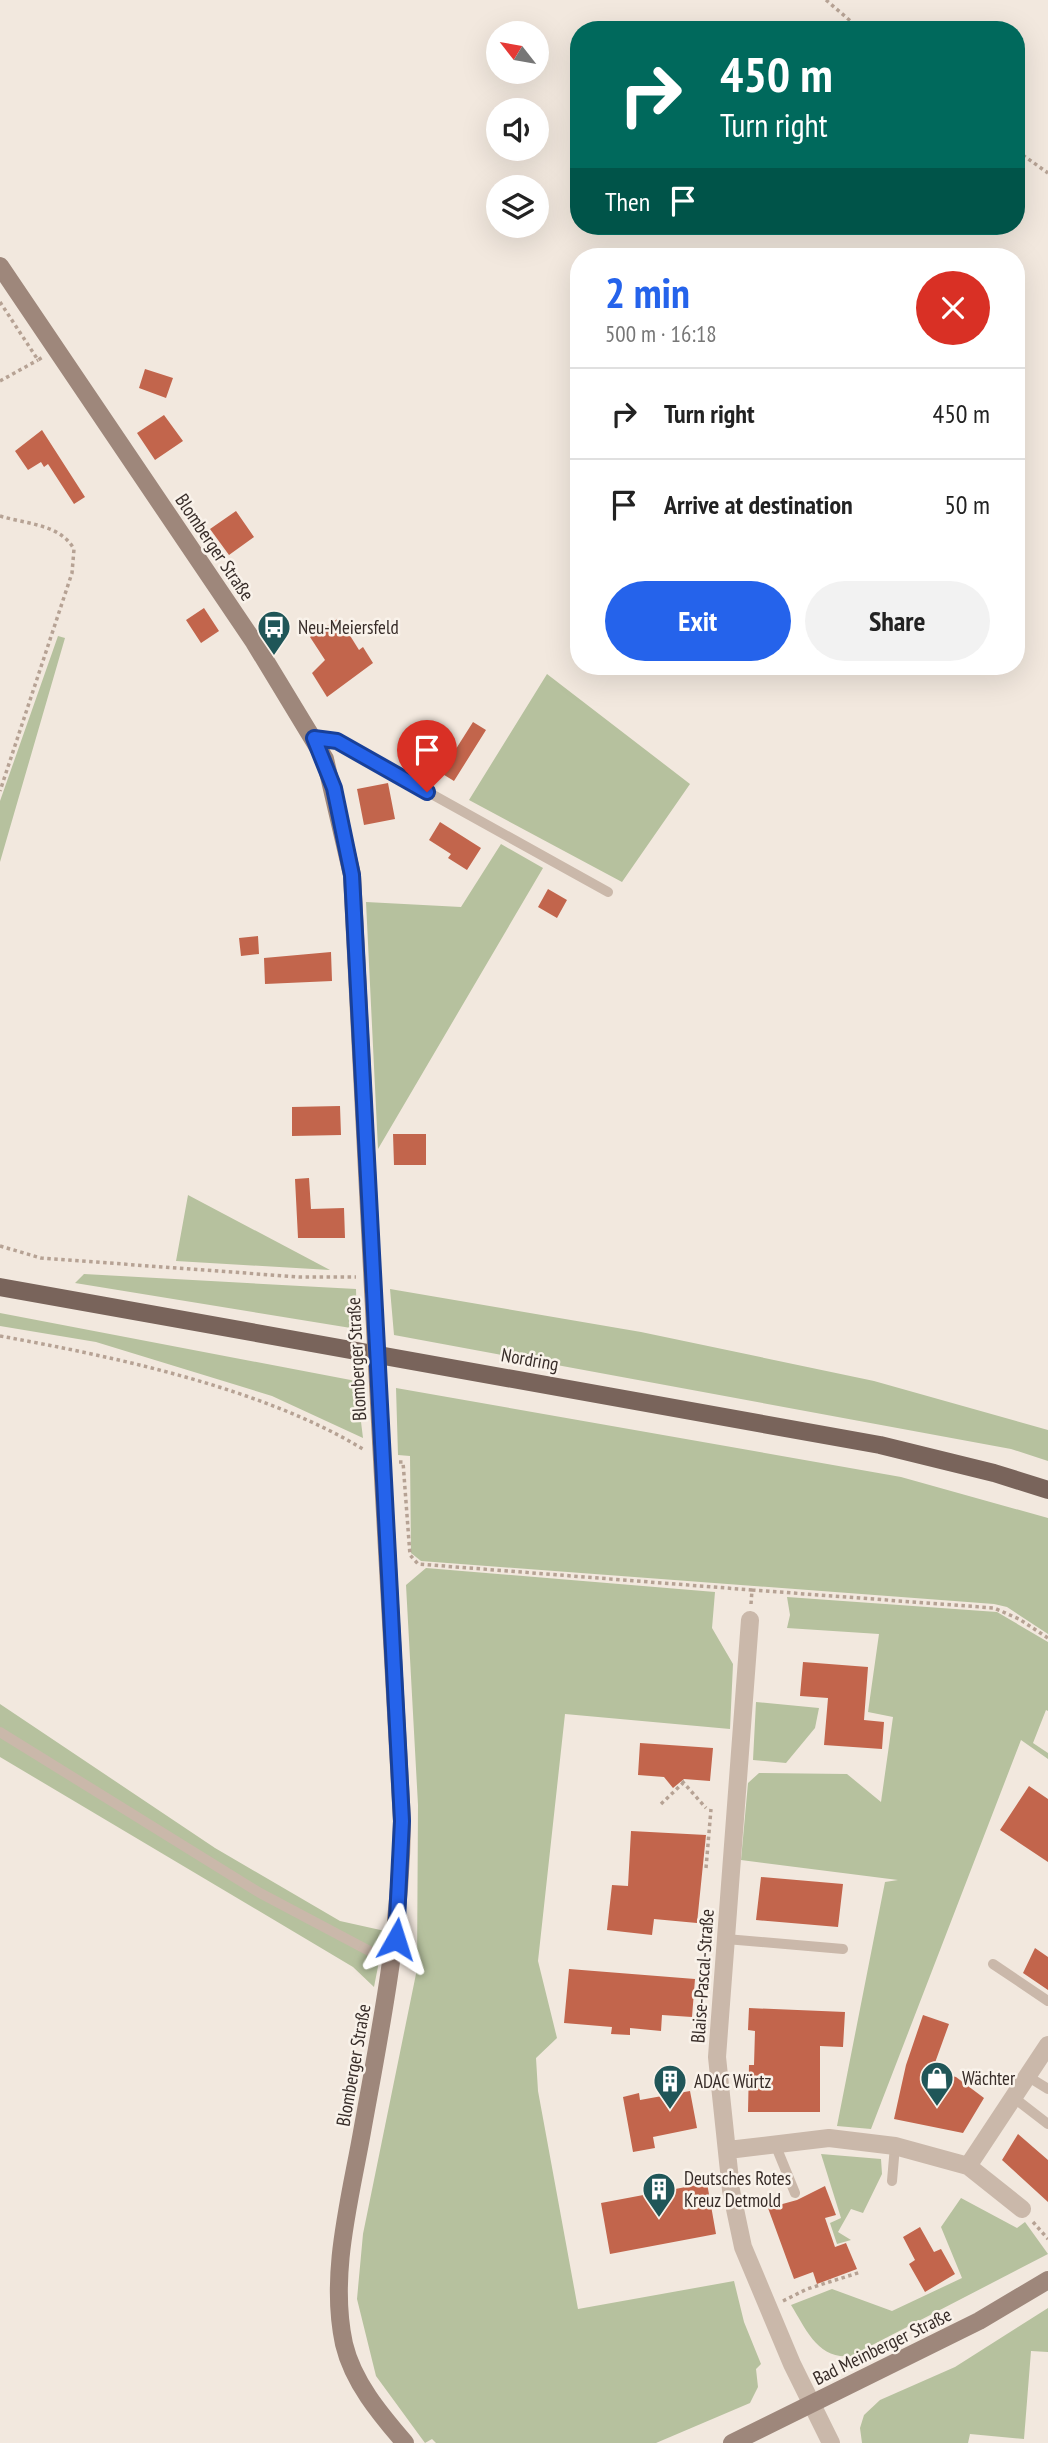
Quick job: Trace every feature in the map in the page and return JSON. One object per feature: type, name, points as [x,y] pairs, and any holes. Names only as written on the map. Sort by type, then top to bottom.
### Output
[{"type":"main road","name":"Blomberger Straße","points":[[0,266],[254,642],[314,738],[334,788],[352,875],[402,1821],[399,1915],[345,2232],[340,2296],[345,2344],[358,2380],[405,2443]]},
{"type":"main road","name":"Nordring","points":[[0,1287],[880,1445],[994,1473],[1048,1490]]},
{"type":"main road","name":"Bad Meinberger Straße","points":[[732,2443],[979,2321],[1048,2280]]},
{"type":"street","name":"Blaise-Pascal-Straße","points":[[750,1620],[717,2057],[731,2190],[743,2247],[831,2443]]},
{"type":"street","points":[[968,2166],[1048,2045]]},
{"type":"street","points":[[727,2150],[829,2138],[895,2146],[968,2166],[1022,2209]]},
{"type":"lane","points":[[314,738],[337,741],[608,892]]},
{"type":"lane","points":[[0,1732],[260,1893],[392,1963]]},
{"type":"lane","points":[[726,1940],[843,1949]]},
{"type":"lane","points":[[993,1964],[1048,2001]]},
{"type":"lane","points":[[1027,2076],[1048,2090]]},
{"type":"lane","points":[[1013,2097],[1048,2124]]},
{"type":"lane","points":[[775,2144],[794,2193]]},
{"type":"lane","points":[[892,2181],[895,2146]]},
{"type":"path","points":[[826,0],[850,21]]},
{"type":"path","points":[[1025,157],[1048,173]]},
{"type":"path","points":[[0,381],[38,360]]},
{"type":"path","points":[[0,516],[51,529],[65,536],[74,549],[72,573],[0,791]]},
{"type":"path","points":[[0,1246],[41,1258],[373,1282]]},
{"type":"path","points":[[0,1336],[96,1353],[268,1404],[354,1443],[382,1461],[402,1462],[410,1555],[418,1564],[1002,1609],[1048,1638]]},
{"type":"path","points":[[750,1620],[752,1590]]},
{"type":"path","points":[[661,1804],[682,1782],[709,1809],[706,1868]]},
{"type":"path","points":[[1022,2209],[1048,2239]]},
{"type":"path","points":[[769,2309],[807,2289],[861,2273]]},
{"type":"green space","points":[[58,636],[65,638],[0,862],[0,801]]},
{"type":"green space","points":[[547,674],[690,784],[622,882],[469,800]]},
{"type":"green space","points":[[501,844],[543,868],[378,1149],[366,902],[461,907]]},
{"type":"green space","points":[[188,1195],[330,1270],[176,1261]]},
{"type":"green space","points":[[84,1274],[356,1289],[357,1329],[75,1283]]},
{"type":"green space","points":[[390,1289],[641,1332],[874,1381],[1048,1430],[1048,1461],[1011,1449],[394,1335]]},
{"type":"green space","points":[[0,1313],[356,1381],[363,1438],[272,1396],[96,1342],[0,1326]]},
{"type":"green space","points":[[396,1388],[901,1477],[1048,1518],[1048,1634],[1007,1607],[994,1604],[421,1561],[411,1553],[410,1456],[398,1455]]},
{"type":"green space","points":[[426,1568],[715,1592],[712,1628],[733,1664],[730,1729],[565,1714],[538,1961],[557,2038],[536,2058],[538,2091],[578,2309],[734,2281],[744,2322],[761,2364],[756,2369],[758,2387],[750,2403],[656,2443],[436,2443],[432,2439],[425,2443],[376,2376],[357,2299],[363,2234],[417,1969],[418,1805],[406,1585]]},
{"type":"green space","points":[[787,1597],[997,1612],[1048,1642],[1048,1711],[1046,1710],[1033,1743],[1048,1753],[1048,1759],[1021,1740],[871,2129],[837,2126],[885,1882],[898,1880],[741,1860],[748,1783],[759,1773],[847,1774],[881,1802],[893,1717],[868,1712],[879,1634],[787,1628],[790,1615]]},
{"type":"green space","points":[[756,1702],[819,1708],[815,1728],[786,1763],[753,1760]]},
{"type":"green space","points":[[0,1704],[215,1848],[340,1921],[385,1931],[374,1987],[353,1967],[0,1757]]},
{"type":"green space","points":[[821,2154],[881,2159],[882,2174],[863,2213],[851,2209],[838,2232],[851,2240],[837,2244],[830,2223],[841,2218]]},
{"type":"green space","points":[[961,2198],[1017,2228],[1025,2222],[1048,2254],[851,2356],[840,2356],[821,2348],[791,2305],[832,2289],[892,2311],[962,2278],[941,2227]]},
{"type":"green space","points":[[1048,2308],[1048,2352],[1031,2351],[1024,2439],[970,2434],[968,2443],[862,2443],[860,2428],[864,2415],[880,2400],[955,2367]]},
{"type":"building","points":[[145,369],[173,378],[166,398],[139,388]]},
{"type":"building","points":[[164,415],[183,441],[155,460],[137,433]]},
{"type":"building","points":[[42,430],[85,497],[74,504],[48,464],[44,467],[41,462],[28,470],[15,451]]},
{"type":"building","points":[[236,511],[254,537],[229,555],[210,529]]},
{"type":"building","points":[[204,608],[219,631],[201,643],[186,620]]},
{"type":"building","points":[[339,618],[359,650],[363,647],[373,663],[327,697],[312,673],[325,660],[310,637]]},
{"type":"building","points":[[473,722],[486,730],[454,781],[410,754],[419,738],[438,749],[440,747],[449,753],[454,752]]},
{"type":"building","points":[[388,783],[395,819],[364,825],[357,789]]},
{"type":"building","points":[[440,822],[481,848],[467,870],[448,858],[451,854],[429,840]]},
{"type":"building","points":[[548,889],[567,900],[557,918],[538,907]]},
{"type":"building","points":[[258,936],[259,954],[241,956],[239,938]]},
{"type":"building","points":[[331,952],[332,981],[265,984],[264,958]]},
{"type":"building","points":[[340,1106],[341,1135],[292,1136],[292,1107]]},
{"type":"building","points":[[393,1134],[426,1134],[426,1165],[394,1165]]},
{"type":"building","points":[[309,1178],[311,1209],[344,1208],[345,1238],[298,1238],[295,1179]]},
{"type":"building","points":[[803,1662],[868,1667],[864,1720],[884,1722],[882,1749],[824,1745],[828,1698],[800,1696]]},
{"type":"building","points":[[640,1743],[713,1748],[710,1781],[684,1779],[673,1788],[664,1777],[638,1775]]},
{"type":"building","points":[[1029,1786],[1048,1799],[1048,1862],[1000,1830]]},
{"type":"building","points":[[631,1831],[706,1835],[697,1923],[654,1919],[652,1935],[607,1930],[612,1885],[628,1886]]},
{"type":"building","points":[[761,1877],[843,1884],[838,1927],[756,1920]]},
{"type":"building","points":[[1035,1948],[1048,1957],[1048,1990],[1023,1973]]},
{"type":"building","points":[[569,1969],[695,1979],[692,2017],[662,2015],[661,2031],[630,2028],[630,2035],[611,2034],[612,2027],[564,2023]]},
{"type":"building","points":[[749,2008],[845,2012],[843,2047],[820,2046],[820,2112],[748,2112],[749,2065],[754,2065],[755,2031],[748,2030]]},
{"type":"building","name":"Wächter","points":[[923,2015],[949,2024],[932,2071],[956,2077],[984,2098],[963,2133],[894,2119],[906,2065]]},
{"type":"building","name":"ADAC Würtz","points":[[690,2091],[697,2128],[653,2137],[655,2148],[633,2152],[623,2097],[639,2093],[640,2100]]},
{"type":"building","points":[[1018,2134],[1048,2160],[1048,2202],[1002,2160]]},
{"type":"building","name":"Deutsches Rotes Kreuz Detmold","points":[[707,2183],[716,2234],[610,2254],[601,2203]]},
{"type":"building","points":[[825,2186],[836,2215],[825,2218],[835,2247],[846,2243],[857,2269],[817,2284],[813,2272],[794,2279],[768,2208],[797,2200]]},
{"type":"building","points":[[920,2227],[934,2252],[941,2249],[955,2274],[925,2292],[909,2264],[915,2260],[903,2237]]},
{"type":"place","name":"Neu-Meiersfeld","points":[[274,657]]},
{"type":"place","name":"Wächter","points":[[937,2108]]},
{"type":"place","name":"ADAC Würtz","points":[[670,2111]]},
{"type":"place","name":"Deutsches Rotes Kreuz Detmold","points":[[659,2219]]},
{"type":"route","points":[[396,1939],[402,1821],[352,875],[334,788],[314,738],[337,741],[427,792]]}]
